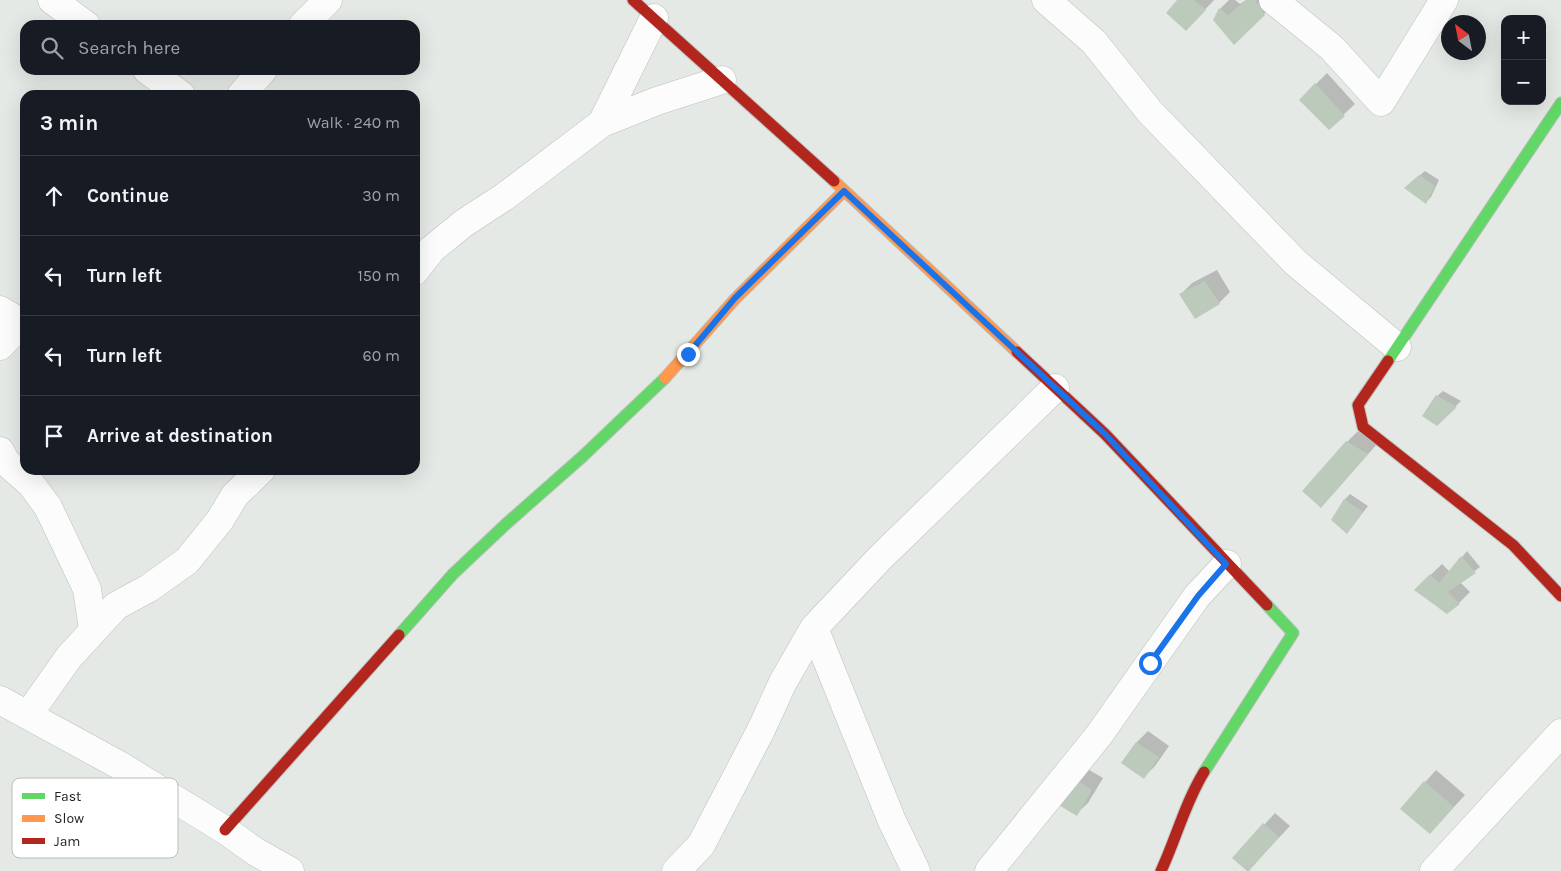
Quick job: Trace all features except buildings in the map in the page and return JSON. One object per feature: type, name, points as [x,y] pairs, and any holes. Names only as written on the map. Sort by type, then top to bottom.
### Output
[{"type":"street","points":[[52,0],[79,20]]},
{"type":"street","points":[[308,20],[328,0]]},
{"type":"street","points":[[634,0],[844,191],[1105,434],[1294,634],[1202,775],[1184,813],[1172,848],[1161,871]]},
{"type":"street","points":[[1046,0],[1094,42],[1150,112],[1296,262],[1397,347]]},
{"type":"street","points":[[1273,0],[1332,48],[1381,102],[1444,0]]},
{"type":"street","points":[[602,123],[654,18]]},
{"type":"street","points":[[154,75],[175,90]]},
{"type":"street","points":[[245,90],[259,75]]},
{"type":"street","points":[[420,265],[432,249],[464,223],[536,174],[602,123],[657,101],[722,80]]},
{"type":"street","points":[[1561,104],[1358,405],[1363,427],[1513,545],[1561,596]]},
{"type":"street","points":[[225,830],[453,574],[582,457],[676,367],[735,298],[844,191]]},
{"type":"street","points":[[420,234],[449,235]]},
{"type":"street","points":[[0,346],[15,320]]},
{"type":"street","points":[[676,871],[702,845],[761,730],[783,682],[814,628],[880,558],[1055,388]]},
{"type":"street","points":[[0,451],[6,462],[20,474]]},
{"type":"street","points":[[21,475],[31,484],[48,507],[87,590],[93,630]]},
{"type":"street","points":[[28,715],[69,657],[116,606],[149,588],[187,561],[220,520],[232,482],[249,475]]},
{"type":"street","points":[[989,871],[1099,735],[1198,596],[1226,564]]},
{"type":"street","points":[[814,628],[892,821],[916,871]]},
{"type":"street","points":[[0,700],[140,778]]},
{"type":"street","points":[[1434,871],[1561,733]]},
{"type":"street","points":[[178,801],[225,830],[256,852],[290,871]]},
{"type":"traffic: fast","points":[[1388,361],[1561,103]]},
{"type":"traffic: fast","points":[[399,635],[453,574],[582,457],[665,378]]},
{"type":"traffic: fast","points":[[1204,772],[1293,633],[1267,605]]},
{"type":"traffic: slow","points":[[834,181],[1017,352]]},
{"type":"traffic: slow","points":[[665,378],[735,299],[844,191]]},
{"type":"traffic: jam","points":[[633,0],[834,181]]},
{"type":"traffic: jam","points":[[1017,352],[1105,434],[1267,605]]},
{"type":"traffic: jam","points":[[1388,361],[1358,405],[1363,427],[1513,545],[1561,596]]},
{"type":"traffic: jam","points":[[225,830],[399,635]]},
{"type":"traffic: jam","points":[[1161,871],[1191,796],[1204,772]]},
{"type":"route","points":[[688,354],[735,298],[844,191],[1105,434],[1226,564],[1198,596],[1150,663]]}]
